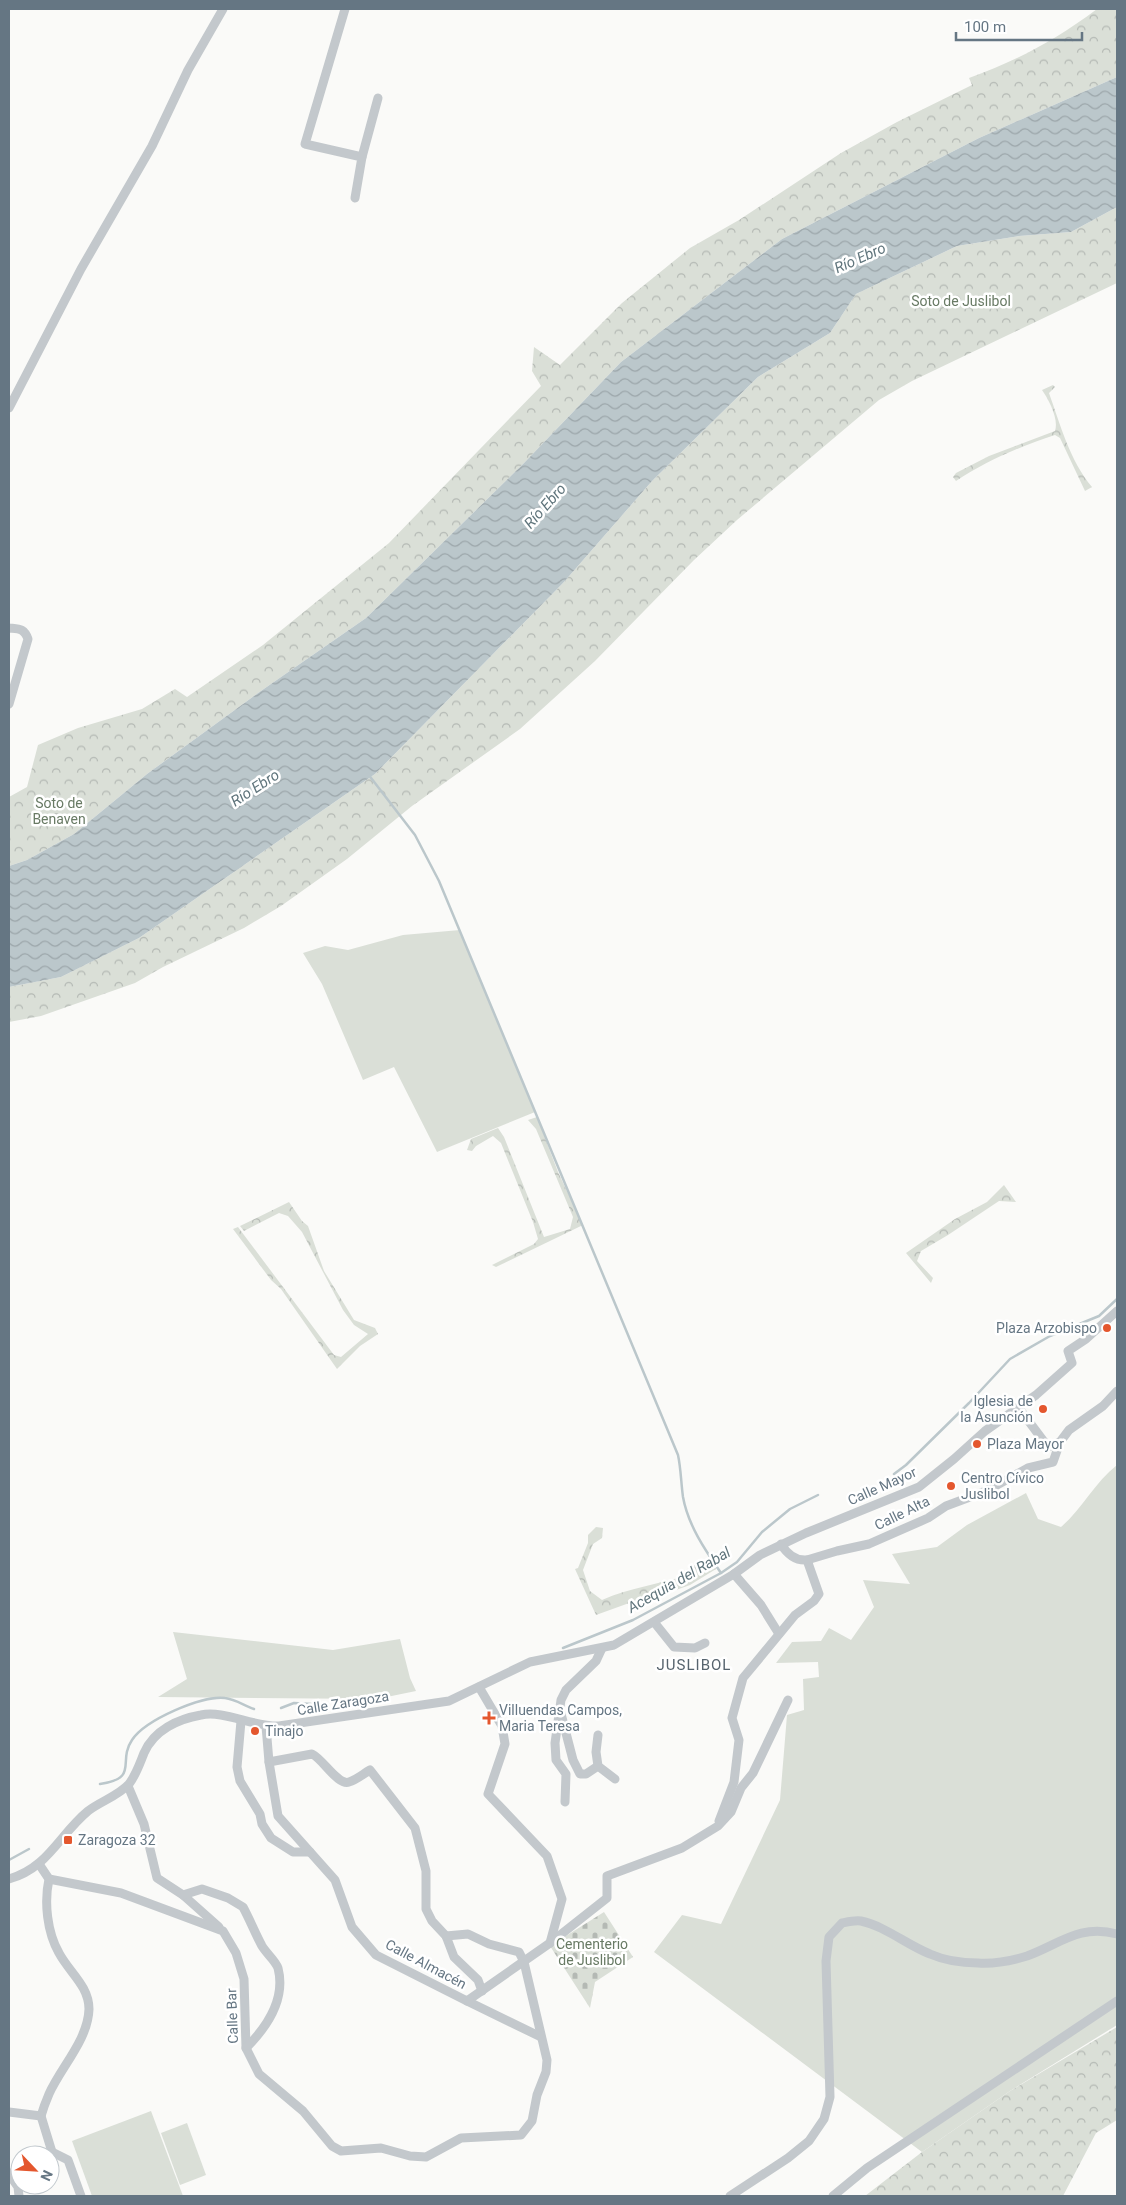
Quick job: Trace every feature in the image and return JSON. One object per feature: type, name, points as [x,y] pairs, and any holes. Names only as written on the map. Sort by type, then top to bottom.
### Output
[{"type":"street","points":[[9,408],[81,269],[152,146],[188,70],[223,9]]},
{"type":"street","points":[[345,9],[305,144],[362,157]]},
{"type":"street","points":[[354,198],[362,157],[378,98]]},
{"type":"street","points":[[9,628],[22,629],[26,632],[28,639],[9,704]]},
{"type":"street","name":"Calle Mayor","points":[[724,1580],[760,1555],[781,1544],[919,1487],[985,1431],[1036,1395],[1072,1363],[1068,1351],[1117,1311]]},
{"type":"street","name":"Calle Alta","points":[[807,1560],[869,1544],[928,1518],[946,1506],[986,1491],[1028,1468],[1053,1462],[1060,1442],[1069,1430],[1103,1406],[1117,1391]]},
{"type":"street","points":[[1018,1407],[1048,1447],[1060,1442]]},
{"type":"street","points":[[718,1826],[734,1782],[739,1740],[732,1718],[743,1678],[795,1615],[814,1601],[819,1594],[807,1560],[798,1560],[791,1556],[781,1544]]},
{"type":"street","points":[[734,1574],[762,1605],[779,1634]]},
{"type":"street","name":"Calle Zaragoza","points":[[128,1786],[150,1741],[167,1726],[203,1714],[221,1715],[266,1726],[279,1726],[449,1700],[530,1662],[552,1656],[602,1648],[623,1641],[724,1580]]},
{"type":"street","points":[[654,1622],[674,1647],[695,1648],[705,1643]]},
{"type":"street","points":[[565,1802],[566,1774],[556,1760],[556,1729],[559,1709],[564,1694],[596,1661],[602,1648]]},
{"type":"street","points":[[479,1687],[502,1726],[505,1744],[488,1794],[547,1856],[562,1899],[550,1943]]},
{"type":"street","points":[[718,1826],[731,1812],[741,1788],[753,1773],[788,1700]]},
{"type":"street","points":[[559,1709],[573,1760],[580,1774],[586,1774],[598,1766]]},
{"type":"street","points":[[241,1721],[237,1767],[240,1781],[260,1814],[262,1824],[271,1838],[293,1852],[310,1852]]},
{"type":"street","name":"Calle Almacén","points":[[266,1726],[269,1762],[278,1816],[335,1880],[352,1927],[376,1955],[467,2001],[550,1943],[607,1898],[607,1876],[682,1848],[718,1826]]},
{"type":"street","points":[[598,1735],[596,1752],[598,1766],[615,1779]]},
{"type":"street","points":[[269,1762],[312,1754],[321,1759],[338,1780],[343,1783],[370,1770],[415,1828],[426,1871],[426,1909],[432,1921],[446,1936],[454,1957],[478,1980],[482,1991]]},
{"type":"street","points":[[9,1879],[23,1874],[39,1864],[87,1812],[128,1786]]},
{"type":"street","name":"Calle Bar","points":[[128,1786],[144,1824],[157,1878],[183,1895],[223,1931],[236,1953],[244,1979],[246,2048],[259,2074],[303,2111],[332,2146],[341,2151],[381,2148],[410,2156],[426,2157],[461,2138],[521,2135],[532,2121],[537,2095],[546,2072],[547,2060],[541,2037]]},
{"type":"street","points":[[39,1864],[49,1879],[121,1893],[223,1931]]},
{"type":"street","points":[[47,2145],[41,2116],[49,2094],[84,2031],[89,2008],[85,1989],[58,1952],[49,1924],[46,1893],[49,1879]]},
{"type":"street","points":[[183,1895],[202,1889],[243,1907],[263,1947],[278,1967],[279,1989],[272,2013],[260,2034],[246,2048]]},
{"type":"street","points":[[730,2196],[788,2158],[809,2141],[824,2119],[830,2098],[826,1961],[829,1937],[842,1923],[860,1920],[928,1954],[952,1962],[976,1963],[994,1963],[1027,1956],[1058,1940],[1092,1930],[1117,1934]]},
{"type":"street","points":[[446,1936],[468,1934],[488,1944],[519,1952],[524,1962],[541,2037]]},
{"type":"street","points":[[467,2001],[541,2037]]},
{"type":"street","points":[[833,2196],[867,2168],[1117,2001]]},
{"type":"street","points":[[9,2112],[41,2116]]},
{"type":"street","points":[[60,2157],[68,2160],[81,2196]]},
{"type":"street","points":[[9,2174],[18,2187],[19,2196]]},
{"type":"green space","name":"Soto de Benaven","points":[[1097,9],[1117,9],[1117,77],[979,138],[782,239],[621,362],[524,463],[366,618],[258,693],[147,774],[74,834],[27,860],[9,866],[9,797],[27,787],[38,745],[78,728],[142,709],[175,689],[187,697],[263,645],[389,543],[541,386],[532,371],[534,347],[560,365],[622,303],[690,248],[739,220],[841,153],[897,122],[972,85],[969,78],[1004,64],[1036,48],[1066,31]]},
{"type":"green space","name":"Soto de Juslibol","points":[[1117,207],[1117,283],[912,381],[879,400],[737,520],[694,560],[595,661],[520,729],[412,806],[347,859],[281,906],[244,928],[163,967],[135,983],[41,1016],[9,1022],[9,987],[61,977],[139,938],[375,774],[564,582],[652,481],[758,377],[830,333],[856,294],[957,246],[1019,236],[1071,232]]},
{"type":"green space","points":[[1053,385],[1055,387],[1049,393],[1062,430],[1078,466],[1092,487],[1085,491],[1060,438],[1055,435],[1004,455],[956,481],[953,477],[956,473],[989,456],[1055,431],[1056,421],[1050,404],[1042,390]]},
{"type":"green space","points":[[460,930],[535,1112],[437,1152],[394,1067],[363,1080],[322,984],[303,953],[325,946],[348,950],[403,935]]},
{"type":"green space","points":[[537,1117],[558,1172],[583,1225],[496,1267],[492,1265],[534,1244],[538,1239],[501,1143],[493,1136],[476,1146],[472,1151],[467,1150],[471,1139],[498,1128],[504,1137],[544,1237],[570,1229],[573,1217],[536,1129],[528,1120]]},
{"type":"green space","points":[[1004,1185],[1016,1202],[999,1201],[921,1251],[917,1261],[933,1278],[931,1283],[906,1253],[955,1219],[987,1202]]},
{"type":"green space","points":[[289,1202],[302,1221],[308,1226],[324,1271],[354,1320],[375,1328],[378,1334],[360,1346],[337,1369],[281,1289],[271,1280],[233,1229],[238,1227],[334,1355],[341,1357],[368,1334],[354,1325],[343,1310],[302,1232],[288,1216],[279,1213],[244,1231],[240,1226]]},
{"type":"green space","points":[[1117,1465],[1117,2025],[1010,2091],[922,2152],[654,1952],[682,1915],[721,1924],[780,1800],[787,1715],[804,1710],[803,1679],[819,1677],[818,1662],[776,1663],[792,1642],[821,1641],[829,1628],[851,1640],[874,1607],[863,1580],[910,1584],[892,1554],[937,1547],[967,1525],[1026,1493],[1038,1519],[1061,1527],[1076,1512],[1102,1479]]},
{"type":"green space","points":[[596,1527],[603,1528],[602,1538],[593,1544],[583,1570],[590,1591],[602,1600],[633,1589],[688,1575],[682,1572],[708,1558],[716,1569],[690,1585],[596,1615],[575,1569],[578,1568],[588,1543],[588,1535]]},
{"type":"green space","points":[[173,1632],[333,1650],[400,1639],[410,1678],[416,1691],[377,1699],[158,1697],[187,1679]]},
{"type":"green space","name":"Cementerio de Juslibol","points":[[604,1912],[633,1957],[595,1982],[590,2008],[550,1946]]},
{"type":"green space","points":[[1117,2027],[1117,2120],[1096,2133],[1063,2196],[865,2196],[922,2152],[1010,2091]]},
{"type":"green space","points":[[151,2111],[183,2196],[92,2196],[72,2141]]},
{"type":"green space","points":[[187,2123],[206,2175],[180,2185],[161,2133]]},
{"type":"water","name":"Río Ebro","points":[[1117,77],[1117,207],[1071,232],[1019,236],[957,246],[856,294],[830,333],[758,377],[652,481],[564,582],[375,774],[139,938],[61,977],[9,987],[9,866],[27,860],[74,834],[147,774],[258,693],[366,618],[524,463],[621,362],[782,239],[979,138]]},
{"type":"waterway","points":[[368,774],[415,835],[439,881],[678,1455],[685,1507],[693,1527],[721,1573]]},
{"type":"waterway","points":[[894,1474],[906,1465],[969,1403],[1010,1359],[1050,1336],[1099,1316],[1117,1299]]},
{"type":"waterway","name":"Acequia del Rabal","points":[[563,1648],[633,1620],[721,1573],[737,1562],[762,1532],[790,1509],[818,1495]]},
{"type":"waterway","points":[[100,1784],[120,1778],[124,1773],[126,1755],[132,1740],[149,1725],[175,1710],[203,1700],[215,1698],[229,1699],[254,1709]]},
{"type":"waterway","points":[[281,1708],[294,1703],[312,1704]]},
{"type":"waterway","points":[[9,1860],[29,1849]]},
{"type":"place","name":"Plaza Arzobispo","points":[[1107,1328]]},
{"type":"place","name":"Iglesia de la Asunción","points":[[1043,1409]]},
{"type":"place","name":"Plaza Mayor","points":[[977,1444]]},
{"type":"place","name":"Centro Cívico Juslibol","points":[[951,1486]]},
{"type":"place","name":"Villuendas Campos, Maria Teresa","points":[[489,1718]]},
{"type":"place","name":"Tinajo","points":[[255,1731]]},
{"type":"place","name":"Zaragoza 32","points":[[68,1840]]},
{"type":"district","name":"JUSLIBOL","points":[[694,1665]]}]
